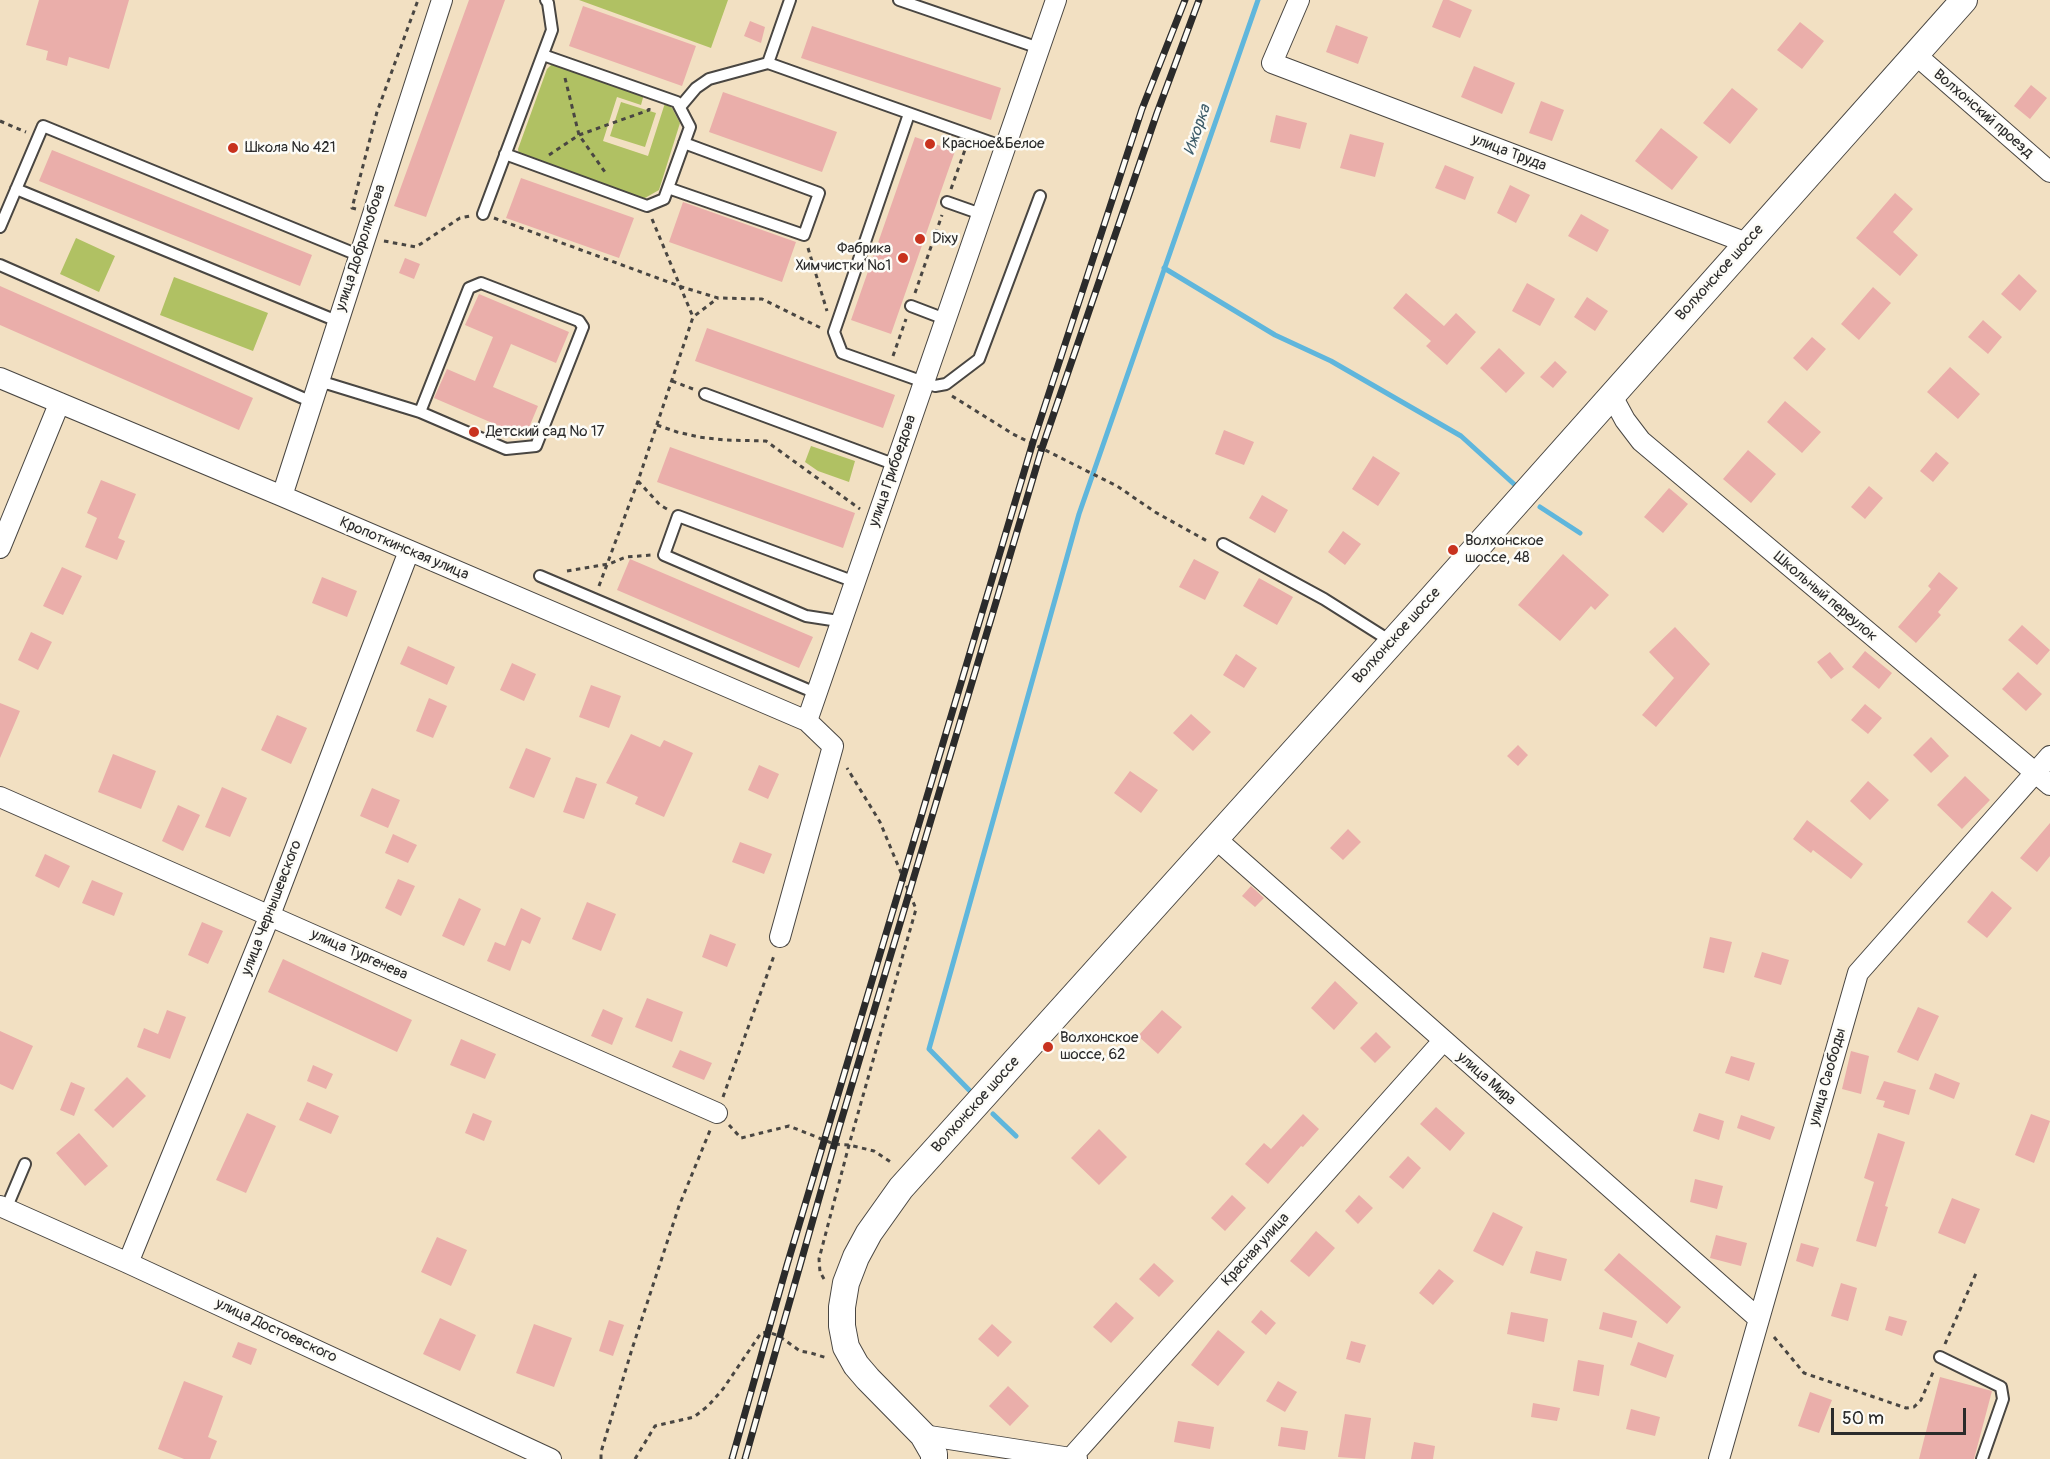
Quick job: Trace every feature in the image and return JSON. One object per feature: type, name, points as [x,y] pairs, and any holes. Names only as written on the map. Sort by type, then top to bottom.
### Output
[{"type":"street","name":"улица Добролюбова","points":[[282,496],[442,0]]},
{"type":"street","name":"улица Грибоедова","points":[[807,721],[896,465],[929,384],[945,319],[1056,0]]},
{"type":"street","name":"улица Труда","points":[[1299,0],[1272,63],[1747,243]]},
{"type":"street","name":"Волхонское шоссе","points":[[934,1459],[934,1454],[923,1435],[868,1379],[856,1365],[846,1347],[837,1285],[869,1233],[901,1188],[1392,642],[1964,0]]},
{"type":"street","name":"Волхонский проезд","points":[[1916,55],[2050,172]]},
{"type":"street","name":"Кропоткинская улица","points":[[0,378],[807,721]]},
{"type":"street","name":"Школьный переулок","points":[[1612,396],[1625,420],[1641,441],[2043,779]]},
{"type":"street","points":[[0,548],[59,404]]},
{"type":"street","name":"улица Чернышевского","points":[[128,1263],[270,915],[409,551]]},
{"type":"street","points":[[780,938],[833,746],[807,721]]},
{"type":"street","name":"улица Свободы","points":[[1719,1459],[1858,973],[2043,779],[2050,756]]},
{"type":"street","name":"улица Тургенева","points":[[0,797],[717,1113]]},
{"type":"street","name":"улица Мира","points":[[1215,838],[1759,1319]]},
{"type":"street","name":"Красная улица","points":[[1072,1459],[1443,1041]]},
{"type":"street","name":"улица Достоевского","points":[[3,1207],[551,1459]]},
{"type":"street","points":[[923,1435],[1072,1459]]},
{"type":"lane","points":[[483,214],[552,30],[546,0]]},
{"type":"lane","points":[[768,63],[790,0]]},
{"type":"lane","points":[[899,0],[1039,48]]},
{"type":"lane","points":[[505,154],[647,206],[664,199],[690,127],[677,102],[543,55]]},
{"type":"lane","points":[[680,107],[696,88],[710,79],[768,63],[1004,147]]},
{"type":"lane","points":[[909,114],[834,333],[842,352],[929,384],[946,384],[979,359],[1040,196]]},
{"type":"lane","points":[[0,227],[43,126],[362,247]]},
{"type":"lane","points":[[668,188],[804,235],[819,193],[684,143]]},
{"type":"lane","points":[[16,189],[337,321]]},
{"type":"lane","points":[[947,202],[981,214]]},
{"type":"lane","points":[[0,265],[312,402]]},
{"type":"lane","points":[[318,383],[329,384],[420,412],[506,448],[536,446],[583,327],[579,321],[481,283],[470,288],[420,412]]},
{"type":"lane","points":[[910,306],[945,319]]},
{"type":"lane","points":[[705,394],[896,465]]},
{"type":"lane","points":[[842,624],[806,616],[664,555],[678,516],[855,582]]},
{"type":"lane","points":[[1223,544],[1324,599],[1392,642]]},
{"type":"lane","points":[[540,576],[818,694]]},
{"type":"lane","points":[[3,1207],[25,1164]]},
{"type":"lane","points":[[1940,1357],[2001,1387],[2003,1399],[1982,1459]]},
{"type":"path","points":[[372,215],[352,208],[377,112],[418,0]]},
{"type":"path","points":[[561,61],[579,135],[621,197]]},
{"type":"path","points":[[535,165],[579,135],[649,110],[653,95]]},
{"type":"path","points":[[0,121],[38,138]]},
{"type":"path","points":[[888,369],[970,135]]},
{"type":"path","points":[[647,206],[693,317]]},
{"type":"path","points":[[362,247],[416,247],[460,218],[483,214],[718,298],[762,299],[813,326],[834,333]]},
{"type":"path","points":[[804,235],[834,333]]},
{"type":"path","points":[[594,599],[609,564],[693,317],[718,298]]},
{"type":"path","points":[[672,381],[705,394]]},
{"type":"path","points":[[929,384],[1013,434],[1117,486],[1155,512],[1214,546],[1223,544]]},
{"type":"path","points":[[657,425],[699,437],[766,441],[840,496],[870,514]]},
{"type":"path","points":[[638,481],[660,504],[678,516]]},
{"type":"path","points":[[540,576],[609,564],[626,557],[664,555]]},
{"type":"path","points":[[833,746],[880,822],[916,909],[819,1259],[820,1272],[837,1285]]},
{"type":"path","points":[[601,1459],[601,1452],[632,1349],[679,1206],[717,1113],[780,938]]},
{"type":"path","points":[[717,1113],[741,1138],[789,1126],[834,1144],[874,1151],[892,1163]]},
{"type":"path","points":[[1759,1319],[1804,1373],[1906,1408],[1914,1407],[1921,1400],[1977,1271]]},
{"type":"path","points":[[635,1459],[655,1426],[694,1417],[708,1407],[761,1333],[768,1332],[779,1336],[800,1351],[833,1361],[830,1355]]},
{"type":"green space","points":[[579,0],[728,0],[711,48]]},
{"type":"green space","points":[[551,65],[644,94],[641,105],[617,97],[603,141],[648,156],[665,103],[672,108],[680,123],[659,190],[645,198],[636,198],[519,155],[518,149],[547,69]]},
{"type":"green space","points":[[621,102],[656,113],[645,147],[610,136]]},
{"type":"green space","points":[[76,238],[115,256],[99,292],[60,274]]},
{"type":"green space","points":[[174,277],[268,313],[253,351],[160,315]]},
{"type":"green space","points":[[811,446],[855,461],[849,482],[818,471],[805,462]]},
{"type":"building","points":[[39,0],[129,0],[109,69],[69,57],[67,66],[46,60],[48,51],[26,45]]},
{"type":"building","points":[[469,0],[505,0],[426,217],[394,206]]},
{"type":"building","points":[[1443,0],[1449,0],[1472,10],[1460,38],[1432,27]]},
{"type":"building","points":[[583,6],[696,46],[682,86],[569,46]]},
{"type":"building","points":[[750,21],[765,27],[761,43],[744,36]]},
{"type":"building","points":[[1800,22],[1824,41],[1802,69],[1777,50]]},
{"type":"building","points":[[1336,25],[1368,37],[1358,64],[1326,52]]},
{"type":"building","points":[[812,26],[1001,88],[991,120],[801,58]]},
{"type":"building","points":[[1474,66],[1515,83],[1502,114],[1461,97]]},
{"type":"building","points":[[2031,85],[2047,98],[2030,119],[2014,106]]},
{"type":"building","points":[[1732,88],[1758,109],[1730,144],[1703,123]]},
{"type":"building","points":[[723,92],[837,132],[822,172],[709,132]]},
{"type":"building","points":[[1541,101],[1564,110],[1552,141],[1529,133]]},
{"type":"building","points":[[1276,115],[1307,123],[1300,149],[1270,142]]},
{"type":"building","points":[[1661,128],[1698,157],[1672,190],[1635,161]]},
{"type":"building","points":[[1350,134],[1384,143],[1375,177],[1340,168]]},
{"type":"building","points":[[915,137],[955,151],[891,334],[851,320]]},
{"type":"building","points":[[52,150],[312,255],[300,286],[39,181]]},
{"type":"building","points":[[1445,165],[1474,177],[1465,200],[1435,188]]},
{"type":"building","points":[[521,178],[634,218],[619,258],[506,218]]},
{"type":"building","points":[[1510,185],[1530,195],[1516,223],[1497,213]]},
{"type":"building","points":[[1895,193],[1913,209],[1893,232],[1918,255],[1900,276],[1856,238]]},
{"type":"building","points":[[683,202],[796,242],[782,282],[669,242]]},
{"type":"building","points":[[1581,214],[1609,230],[1597,252],[1568,236]]},
{"type":"building","points":[[405,258],[420,264],[414,279],[399,273]]},
{"type":"building","points":[[2019,274],[2037,291],[2020,311],[2001,294]]},
{"type":"building","points":[[1527,283],[1555,299],[1540,326],[1512,311]]},
{"type":"building","points":[[0,286],[253,398],[239,430],[0,325]]},
{"type":"building","points":[[1873,287],[1891,303],[1859,340],[1841,324]]},
{"type":"building","points":[[1406,293],[1444,326],[1456,313],[1476,332],[1447,365],[1426,346],[1431,341],[1393,308]]},
{"type":"building","points":[[479,294],[569,332],[556,363],[511,344],[493,387],[538,406],[525,437],[434,398],[447,369],[475,381],[493,337],[465,325]]},
{"type":"building","points":[[1587,297],[1608,311],[1595,331],[1574,317]]},
{"type":"building","points":[[1983,320],[2002,337],[1988,354],[1968,337]]},
{"type":"building","points":[[707,328],[895,395],[883,428],[695,361]]},
{"type":"building","points":[[1812,337],[1826,349],[1807,371],[1793,358]]},
{"type":"building","points":[[1499,348],[1525,373],[1506,393],[1480,368]]},
{"type":"building","points":[[1555,361],[1567,372],[1553,388],[1540,377]]},
{"type":"building","points":[[1950,367],[1980,394],[1958,419],[1927,392]]},
{"type":"building","points":[[1785,401],[1821,432],[1802,453],[1767,422]]},
{"type":"building","points":[[1224,430],[1254,442],[1244,465],[1215,454]]},
{"type":"building","points":[[670,447],[855,513],[843,548],[657,482]]},
{"type":"building","points":[[1748,450],[1776,474],[1751,503],[1723,479]]},
{"type":"building","points":[[1936,452],[1949,463],[1933,482],[1920,471]]},
{"type":"building","points":[[1373,456],[1400,473],[1378,506],[1352,489]]},
{"type":"building","points":[[101,480],[136,494],[118,538],[125,541],[117,560],[85,547],[97,518],[87,513]]},
{"type":"building","points":[[1869,486],[1883,498],[1865,519],[1851,507]]},
{"type":"building","points":[[1669,488],[1688,504],[1663,533],[1644,517]]},
{"type":"building","points":[[1262,495],[1288,510],[1275,533],[1249,518]]},
{"type":"building","points":[[1343,531],[1361,544],[1345,565],[1328,552]]},
{"type":"building","points":[[1563,554],[1609,595],[1595,610],[1591,606],[1560,641],[1518,605]]},
{"type":"building","points":[[630,559],[813,637],[799,668],[617,590]]},
{"type":"building","points":[[1194,559],[1219,572],[1205,600],[1179,587]]},
{"type":"building","points":[[62,567],[82,576],[63,615],[43,606]]},
{"type":"building","points":[[1939,572],[1958,588],[1938,612],[1941,615],[1916,643],[1898,627],[1931,589],[1928,586]]},
{"type":"building","points":[[322,577],[357,591],[347,617],[312,603]]},
{"type":"building","points":[[1259,578],[1293,597],[1277,625],[1243,606]]},
{"type":"building","points":[[2022,625],[2050,650],[2037,665],[2008,640]]},
{"type":"building","points":[[1675,627],[1710,664],[1656,727],[1642,715],[1674,678],[1649,652]]},
{"type":"building","points":[[31,632],[52,642],[38,670],[18,660]]},
{"type":"building","points":[[408,646],[455,667],[447,685],[400,664]]},
{"type":"building","points":[[1865,651],[1892,673],[1879,689],[1852,667]]},
{"type":"building","points":[[1830,652],[1844,669],[1831,679],[1817,662]]},
{"type":"building","points":[[1236,654],[1257,668],[1244,688],[1223,675]]},
{"type":"building","points":[[512,663],[536,674],[524,701],[500,690]]},
{"type":"building","points":[[2018,672],[2042,694],[2026,711],[2002,689]]},
{"type":"building","points":[[591,685],[621,696],[609,728],[579,717]]},
{"type":"building","points":[[429,698],[447,706],[433,738],[416,731]]},
{"type":"building","points":[[0,703],[20,711],[0,758]]},
{"type":"building","points":[[1865,704],[1882,718],[1868,734],[1851,720]]},
{"type":"building","points":[[1191,714],[1211,732],[1193,751],[1173,733]]},
{"type":"building","points":[[277,715],[307,728],[291,764],[261,750]]},
{"type":"building","points":[[631,734],[660,747],[664,740],[693,753],[664,817],[635,804],[638,797],[606,783]]},
{"type":"building","points":[[1931,737],[1949,756],[1931,773],[1913,755]]},
{"type":"building","points":[[1518,745],[1528,755],[1518,766],[1507,756]]},
{"type":"building","points":[[526,748],[551,758],[534,798],[509,788]]},
{"type":"building","points":[[113,754],[156,771],[141,809],[98,792]]},
{"type":"building","points":[[759,765],[779,774],[768,799],[748,790]]},
{"type":"building","points":[[1130,771],[1158,790],[1141,813],[1114,793]]},
{"type":"building","points":[[1965,776],[1990,800],[1962,829],[1937,805]]},
{"type":"building","points":[[576,777],[597,784],[584,819],[563,812]]},
{"type":"building","points":[[1868,781],[1889,800],[1870,820],[1850,801]]},
{"type":"building","points":[[222,787],[247,798],[230,837],[205,827]]},
{"type":"building","points":[[372,788],[400,800],[388,828],[360,816]]},
{"type":"building","points":[[178,805],[200,815],[183,851],[162,841]]},
{"type":"building","points":[[1807,820],[1863,864],[1851,879],[1813,850],[1811,853],[1793,839]]},
{"type":"building","points":[[2050,823],[2050,856],[2037,872],[2020,858]]},
{"type":"building","points":[[1348,829],[1361,842],[1343,860],[1330,848]]},
{"type":"building","points":[[393,834],[417,845],[408,863],[385,853]]},
{"type":"building","points":[[740,842],[772,854],[764,874],[732,862]]},
{"type":"building","points":[[45,854],[70,866],[59,888],[35,876]]},
{"type":"building","points":[[398,879],[415,886],[401,916],[385,908]]},
{"type":"building","points":[[92,880],[123,893],[114,916],[82,903]]},
{"type":"building","points":[[1251,886],[1264,898],[1255,907],[1242,896]]},
{"type":"building","points":[[1992,891],[2012,908],[1987,938],[1967,922]]},
{"type":"building","points":[[459,898],[481,909],[464,946],[442,936]]},
{"type":"building","points":[[587,902],[616,914],[601,951],[572,939]]},
{"type":"building","points":[[521,908],[541,918],[530,944],[522,940],[510,971],[487,961],[495,942],[505,946]]},
{"type":"building","points":[[202,922],[223,931],[208,964],[188,955]]},
{"type":"building","points":[[710,934],[736,944],[727,967],[702,957]]},
{"type":"building","points":[[1710,937],[1732,942],[1724,973],[1703,968]]},
{"type":"building","points":[[1762,952],[1789,960],[1781,985],[1754,977]]},
{"type":"building","points":[[283,959],[412,1020],[397,1052],[268,992]]},
{"type":"building","points":[[1335,981],[1358,1003],[1334,1030],[1311,1008]]},
{"type":"building","points":[[647,998],[683,1012],[672,1042],[635,1027]]},
{"type":"building","points":[[1918,1007],[1939,1016],[1918,1061],[1897,1052]]},
{"type":"building","points":[[603,1009],[623,1018],[612,1045],[591,1036]]},
{"type":"building","points":[[167,1010],[186,1017],[170,1059],[137,1047],[144,1028],[158,1034]]},
{"type":"building","points":[[1162,1010],[1182,1027],[1158,1054],[1138,1036]]},
{"type":"building","points":[[0,1031],[33,1046],[13,1090],[0,1084]]},
{"type":"building","points":[[1376,1032],[1391,1047],[1375,1063],[1360,1048]]},
{"type":"building","points":[[461,1039],[496,1054],[485,1079],[450,1065]]},
{"type":"building","points":[[680,1050],[712,1063],[704,1080],[672,1067]]},
{"type":"building","points":[[1851,1051],[1869,1056],[1861,1094],[1842,1089]]},
{"type":"building","points":[[1731,1056],[1755,1063],[1749,1081],[1725,1073]]},
{"type":"building","points":[[313,1065],[333,1074],[326,1089],[307,1081]]},
{"type":"building","points":[[1935,1073],[1960,1083],[1954,1099],[1929,1089]]},
{"type":"building","points":[[127,1077],[146,1096],[113,1128],[94,1110]]},
{"type":"building","points":[[1884,1081],[1916,1090],[1909,1115],[1883,1107],[1885,1101],[1876,1099]]},
{"type":"building","points":[[71,1082],[85,1088],[74,1116],[60,1110]]},
{"type":"building","points":[[307,1102],[339,1116],[331,1134],[299,1120]]},
{"type":"building","points":[[1436,1107],[1465,1133],[1450,1151],[1420,1124]]},
{"type":"building","points":[[247,1113],[276,1126],[246,1193],[216,1180]]},
{"type":"building","points":[[473,1113],[492,1121],[484,1141],[465,1133]]},
{"type":"building","points":[[1699,1113],[1724,1121],[1719,1140],[1693,1131]]},
{"type":"building","points":[[1303,1114],[1319,1129],[1268,1184],[1245,1164],[1264,1143],[1271,1149]]},
{"type":"building","points":[[2031,1114],[2050,1121],[2034,1163],[2015,1155]]},
{"type":"building","points":[[1741,1115],[1775,1127],[1770,1140],[1737,1128]]},
{"type":"building","points":[[1099,1129],[1127,1157],[1099,1185],[1071,1158]]},
{"type":"building","points":[[79,1133],[108,1166],[85,1186],[56,1153]]},
{"type":"building","points":[[1878,1133],[1905,1142],[1885,1206],[1888,1207],[1876,1247],[1856,1241],[1874,1182],[1864,1178]]},
{"type":"building","points":[[1408,1156],[1421,1168],[1403,1189],[1389,1177]]},
{"type":"building","points":[[1695,1179],[1723,1186],[1717,1209],[1690,1202]]},
{"type":"building","points":[[1232,1195],[1246,1208],[1225,1231],[1211,1218]]},
{"type":"building","points":[[1359,1195],[1373,1208],[1358,1224],[1345,1211]]},
{"type":"building","points":[[1952,1198],[1980,1209],[1965,1244],[1938,1233]]},
{"type":"building","points":[[1493,1212],[1523,1227],[1503,1266],[1473,1251]]},
{"type":"building","points":[[1316,1231],[1335,1248],[1309,1277],[1290,1261]]},
{"type":"building","points":[[1716,1235],[1747,1243],[1741,1266],[1710,1258]]},
{"type":"building","points":[[437,1237],[467,1250],[451,1286],[421,1272]]},
{"type":"building","points":[[1801,1243],[1819,1248],[1813,1267],[1796,1261]]},
{"type":"building","points":[[1536,1251],[1567,1259],[1561,1281],[1530,1273]]},
{"type":"building","points":[[1619,1253],[1681,1307],[1667,1324],[1604,1270]]},
{"type":"building","points":[[1154,1263],[1174,1281],[1159,1297],[1139,1279]]},
{"type":"building","points":[[1439,1269],[1454,1281],[1433,1305],[1419,1293]]},
{"type":"building","points":[[1841,1283],[1857,1288],[1848,1321],[1831,1316]]},
{"type":"building","points":[[1116,1302],[1134,1318],[1111,1343],[1093,1327]]},
{"type":"building","points":[[1261,1310],[1276,1323],[1266,1335],[1251,1322]]},
{"type":"building","points":[[1511,1312],[1548,1319],[1544,1342],[1507,1334]]},
{"type":"building","points":[[1603,1312],[1637,1321],[1632,1338],[1599,1329]]},
{"type":"building","points":[[1889,1316],[1907,1321],[1902,1336],[1885,1330]]},
{"type":"building","points":[[440,1318],[476,1335],[460,1371],[423,1354]]},
{"type":"building","points":[[609,1320],[624,1325],[613,1356],[599,1351]]},
{"type":"building","points":[[534,1324],[572,1338],[554,1387],[516,1373]]},
{"type":"building","points":[[992,1324],[1012,1342],[998,1357],[978,1339]]},
{"type":"building","points":[[1218,1330],[1245,1352],[1218,1386],[1191,1365]]},
{"type":"building","points":[[1351,1341],[1366,1345],[1360,1363],[1346,1359]]},
{"type":"building","points":[[238,1342],[257,1349],[251,1365],[232,1357]]},
{"type":"building","points":[[1638,1342],[1674,1355],[1666,1378],[1630,1365]]},
{"type":"building","points":[[1578,1360],[1604,1365],[1599,1396],[1573,1391]]},
{"type":"building","points":[[1940,1377],[1992,1391],[1974,1459],[1919,1459]]},
{"type":"building","points":[[184,1381],[223,1396],[208,1437],[217,1441],[210,1459],[184,1459],[158,1449]]},
{"type":"building","points":[[1278,1381],[1297,1392],[1285,1412],[1266,1401]]},
{"type":"building","points":[[1008,1386],[1029,1406],[1010,1426],[989,1406]]},
{"type":"building","points":[[1810,1392],[1832,1400],[1819,1433],[1798,1426]]},
{"type":"building","points":[[1533,1403],[1560,1408],[1557,1421],[1531,1417]]},
{"type":"building","points":[[1631,1409],[1660,1417],[1655,1436],[1626,1429]]},
{"type":"building","points":[[1345,1414],[1371,1418],[1365,1459],[1338,1457]]},
{"type":"building","points":[[1178,1421],[1214,1427],[1210,1449],[1174,1442]]},
{"type":"building","points":[[1281,1427],[1308,1431],[1305,1450],[1278,1446]]},
{"type":"building","points":[[1414,1442],[1435,1446],[1433,1459],[1411,1459]]},
{"type":"waterway","name":"Ижорка","points":[[971,1092],[929,1049],[1079,514],[1258,0]]},
{"type":"waterway","points":[[1164,268],[1275,335],[1331,361],[1461,436],[1515,485]]},
{"type":"waterway","points":[[1540,507],[1580,533]]},
{"type":"waterway","points":[[993,1114],[1016,1136]]},
{"type":"railway","points":[[732,1459],[787,1265],[1033,442],[1142,109],[1185,0]]},
{"type":"railway","points":[[745,1459],[839,1128],[1042,448],[1157,113],[1199,0]]},
{"type":"place","name":"Красное&Белое","points":[[930,144]]},
{"type":"place","name":"Школа № 421","points":[[233,148]]},
{"type":"place","name":"Dixy","points":[[920,239]]},
{"type":"place","name":"Фабрика Химчистки №1","points":[[903,258]]},
{"type":"place","name":"Детский сад № 17","points":[[474,432]]},
{"type":"place","name":"Волхонское шоссе, 48","points":[[1453,550]]},
{"type":"place","name":"Волхонское шоссе, 62","points":[[1048,1047]]}]
